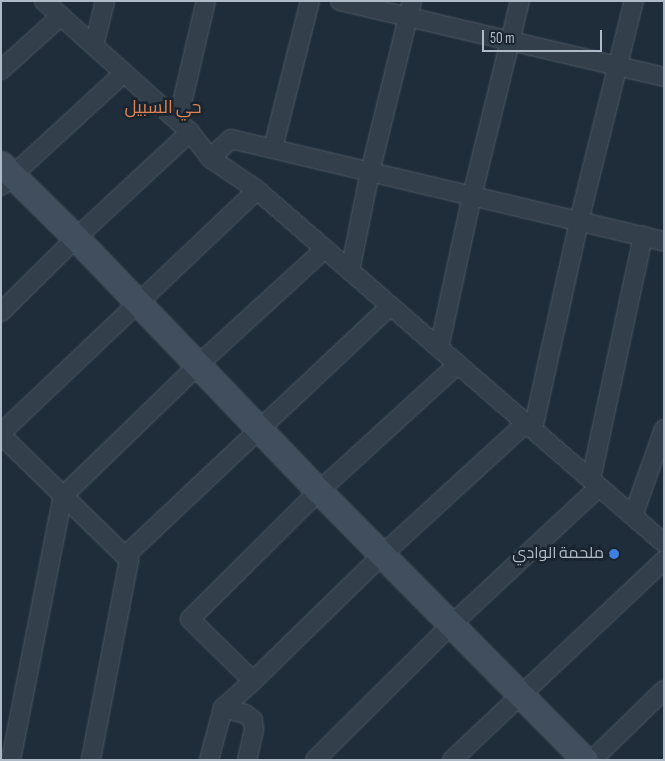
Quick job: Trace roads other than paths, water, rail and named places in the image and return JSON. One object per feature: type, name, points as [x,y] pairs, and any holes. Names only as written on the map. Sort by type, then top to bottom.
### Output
[{"type":"main road","points":[[5,175],[76,238],[319,491],[585,760]]},
{"type":"street","points":[[44,1],[184,126],[210,158],[257,190],[664,543]]},
{"type":"street","points":[[94,46],[105,1]]},
{"type":"street","points":[[1,312],[76,238],[184,126],[206,1]]},
{"type":"street","points":[[273,148],[310,1]]},
{"type":"street","points":[[340,1],[410,9],[510,41],[664,77]]},
{"type":"street","points":[[439,348],[472,196],[520,1]]},
{"type":"street","points":[[209,760],[223,708],[254,681],[382,555],[530,426],[634,1]]},
{"type":"street","points":[[350,271],[370,172],[410,9]]},
{"type":"street","points":[[1,70],[61,16]]},
{"type":"street","points":[[5,175],[124,73]]},
{"type":"street","points":[[210,158],[231,139],[664,241]]},
{"type":"street","points":[[91,760],[129,560],[1,434],[257,190]]},
{"type":"street","points":[[315,760],[595,483],[644,236]]},
{"type":"street","points":[[11,760],[63,496],[199,364],[325,249]]},
{"type":"street","points":[[125,556],[390,306]]},
{"type":"street","points":[[254,681],[190,620],[319,491],[458,364]]},
{"type":"street","points":[[634,516],[662,440]]},
{"type":"street","points":[[452,760],[664,560]]},
{"type":"street","points":[[592,760],[664,690]]},
{"type":"street","points":[[223,708],[244,714],[253,720],[254,730],[247,760]]},
{"type":"place","name":"ملحمة الوادي","points":[[614,554]]},
{"type":"district","name":"حي السبيل","points":[[163,108]]}]
